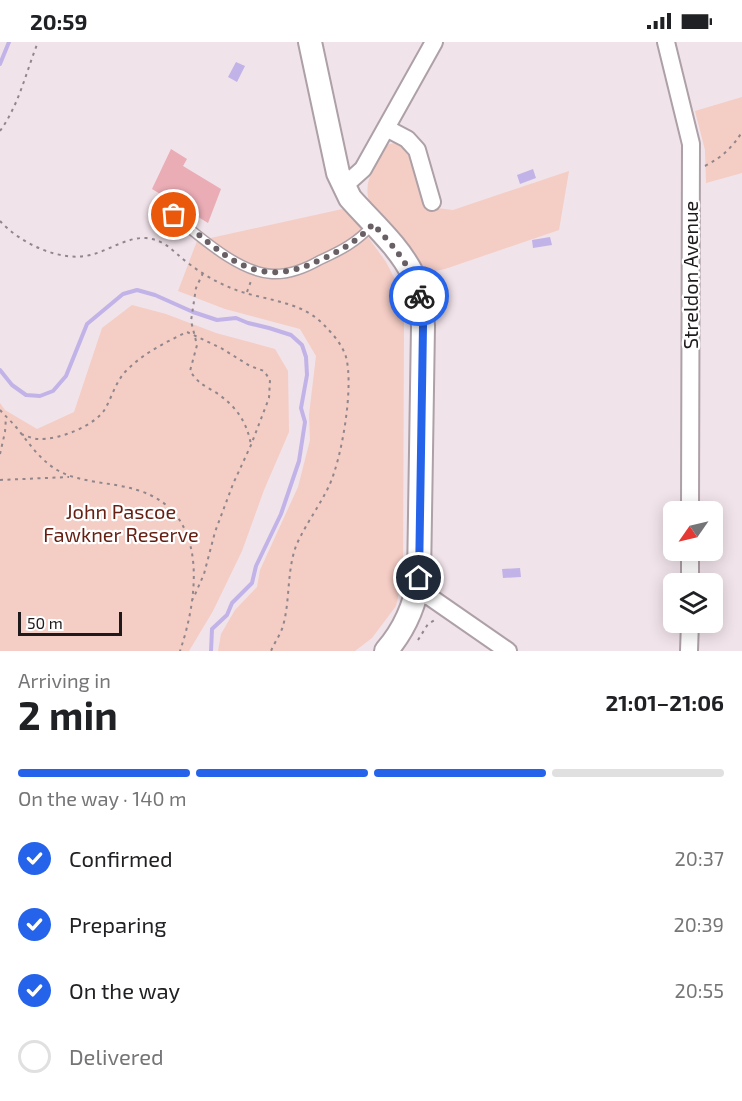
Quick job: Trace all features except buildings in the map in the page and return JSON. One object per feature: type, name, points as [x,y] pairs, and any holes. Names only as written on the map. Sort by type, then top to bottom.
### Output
[{"type":"main road","points":[[310,42],[333,150],[344,186],[350,198],[406,263],[413,276],[421,303],[423,326],[421,546],[417,592],[404,626],[386,651]]},
{"type":"street","points":[[344,186],[363,169],[434,42]]},
{"type":"street","name":"Streldon Avenue","points":[[666,42],[691,144],[690,501]]},
{"type":"street","points":[[386,128],[407,140],[417,150],[422,159],[432,202]]},
{"type":"street","points":[[417,592],[430,597],[508,651]]},
{"type":"street","points":[[689,651],[690,633]]},
{"type":"lane","points":[[160,205],[231,259],[250,269],[271,274],[288,273],[310,266],[363,236],[373,224]]},
{"type":"path","points":[[0,131],[9,119],[38,42]]},
{"type":"path","points":[[703,167],[721,157],[733,146],[742,132]]},
{"type":"path","points":[[0,221],[12,233],[48,252],[72,257],[88,256],[122,242],[145,238],[168,245],[185,261],[232,288],[306,310],[336,337],[346,355],[349,373],[349,396],[345,423],[330,484],[297,546],[291,563],[285,620],[271,651]]},
{"type":"path","points":[[203,273],[196,288],[191,321],[197,345],[190,371],[198,383],[225,399],[240,414],[248,429],[251,445]]},
{"type":"path","points":[[21,434],[39,439],[63,435],[87,426],[104,411],[115,385],[128,369],[151,351],[187,332],[221,348],[250,366],[264,371],[270,380],[269,398],[233,484],[215,532],[204,574],[193,599]]},
{"type":"path","points":[[0,410],[40,458],[72,477]]},
{"type":"path","points":[[0,454],[6,417]]},
{"type":"path","points":[[0,480],[72,477],[108,482],[140,490],[176,512],[191,548],[195,571],[190,622],[180,651]]},
{"type":"path","points":[[414,645],[428,624],[441,620]]},
{"type":"green space","points":[[742,97],[742,173],[706,183],[705,150],[695,111]]},
{"type":"green space","points":[[395,143],[409,148],[429,207],[453,210],[569,171],[559,230],[445,269],[424,273],[371,206],[368,198],[368,183],[373,169],[385,148]]},
{"type":"green space","points":[[347,208],[386,262],[399,287],[404,321],[403,575],[396,606],[372,638],[355,651],[218,651],[221,634],[235,610],[257,587],[260,570],[298,487],[310,440],[309,415],[316,356],[300,329],[225,309],[178,291],[197,241]]},
{"type":"green space","name":"John Pascoe Fawkner Reserve","points":[[132,305],[166,314],[216,333],[275,349],[288,371],[289,432],[264,490],[242,551],[213,611],[189,651],[0,651],[0,403],[5,410],[37,429],[74,412],[102,328]]},
{"type":"shaded area","points":[[236,62],[245,66],[237,82],[228,77]]},
{"type":"shaded area","points":[[533,169],[536,178],[520,184],[517,175]]},
{"type":"shaded area","points":[[550,237],[552,245],[533,248],[532,240]]},
{"type":"shaded area","points":[[520,568],[521,577],[503,578],[502,569]]},
{"type":"waterway","points":[[0,64],[9,42]]},
{"type":"waterway","points":[[0,370],[12,385],[26,395],[40,396],[53,391],[66,376],[87,324],[123,294],[137,290],[217,320],[236,318],[291,335],[302,345],[306,357],[307,375],[301,408],[305,422],[299,461],[281,514],[256,566],[252,583],[232,603],[227,615],[212,629],[211,651]]},
{"type":"way so far","points":[[174,215],[231,259],[250,269],[271,274],[288,273],[310,266],[354,243],[373,224],[406,263],[419,296]]},
{"type":"route","points":[[419,296],[423,326],[419,578]]}]
